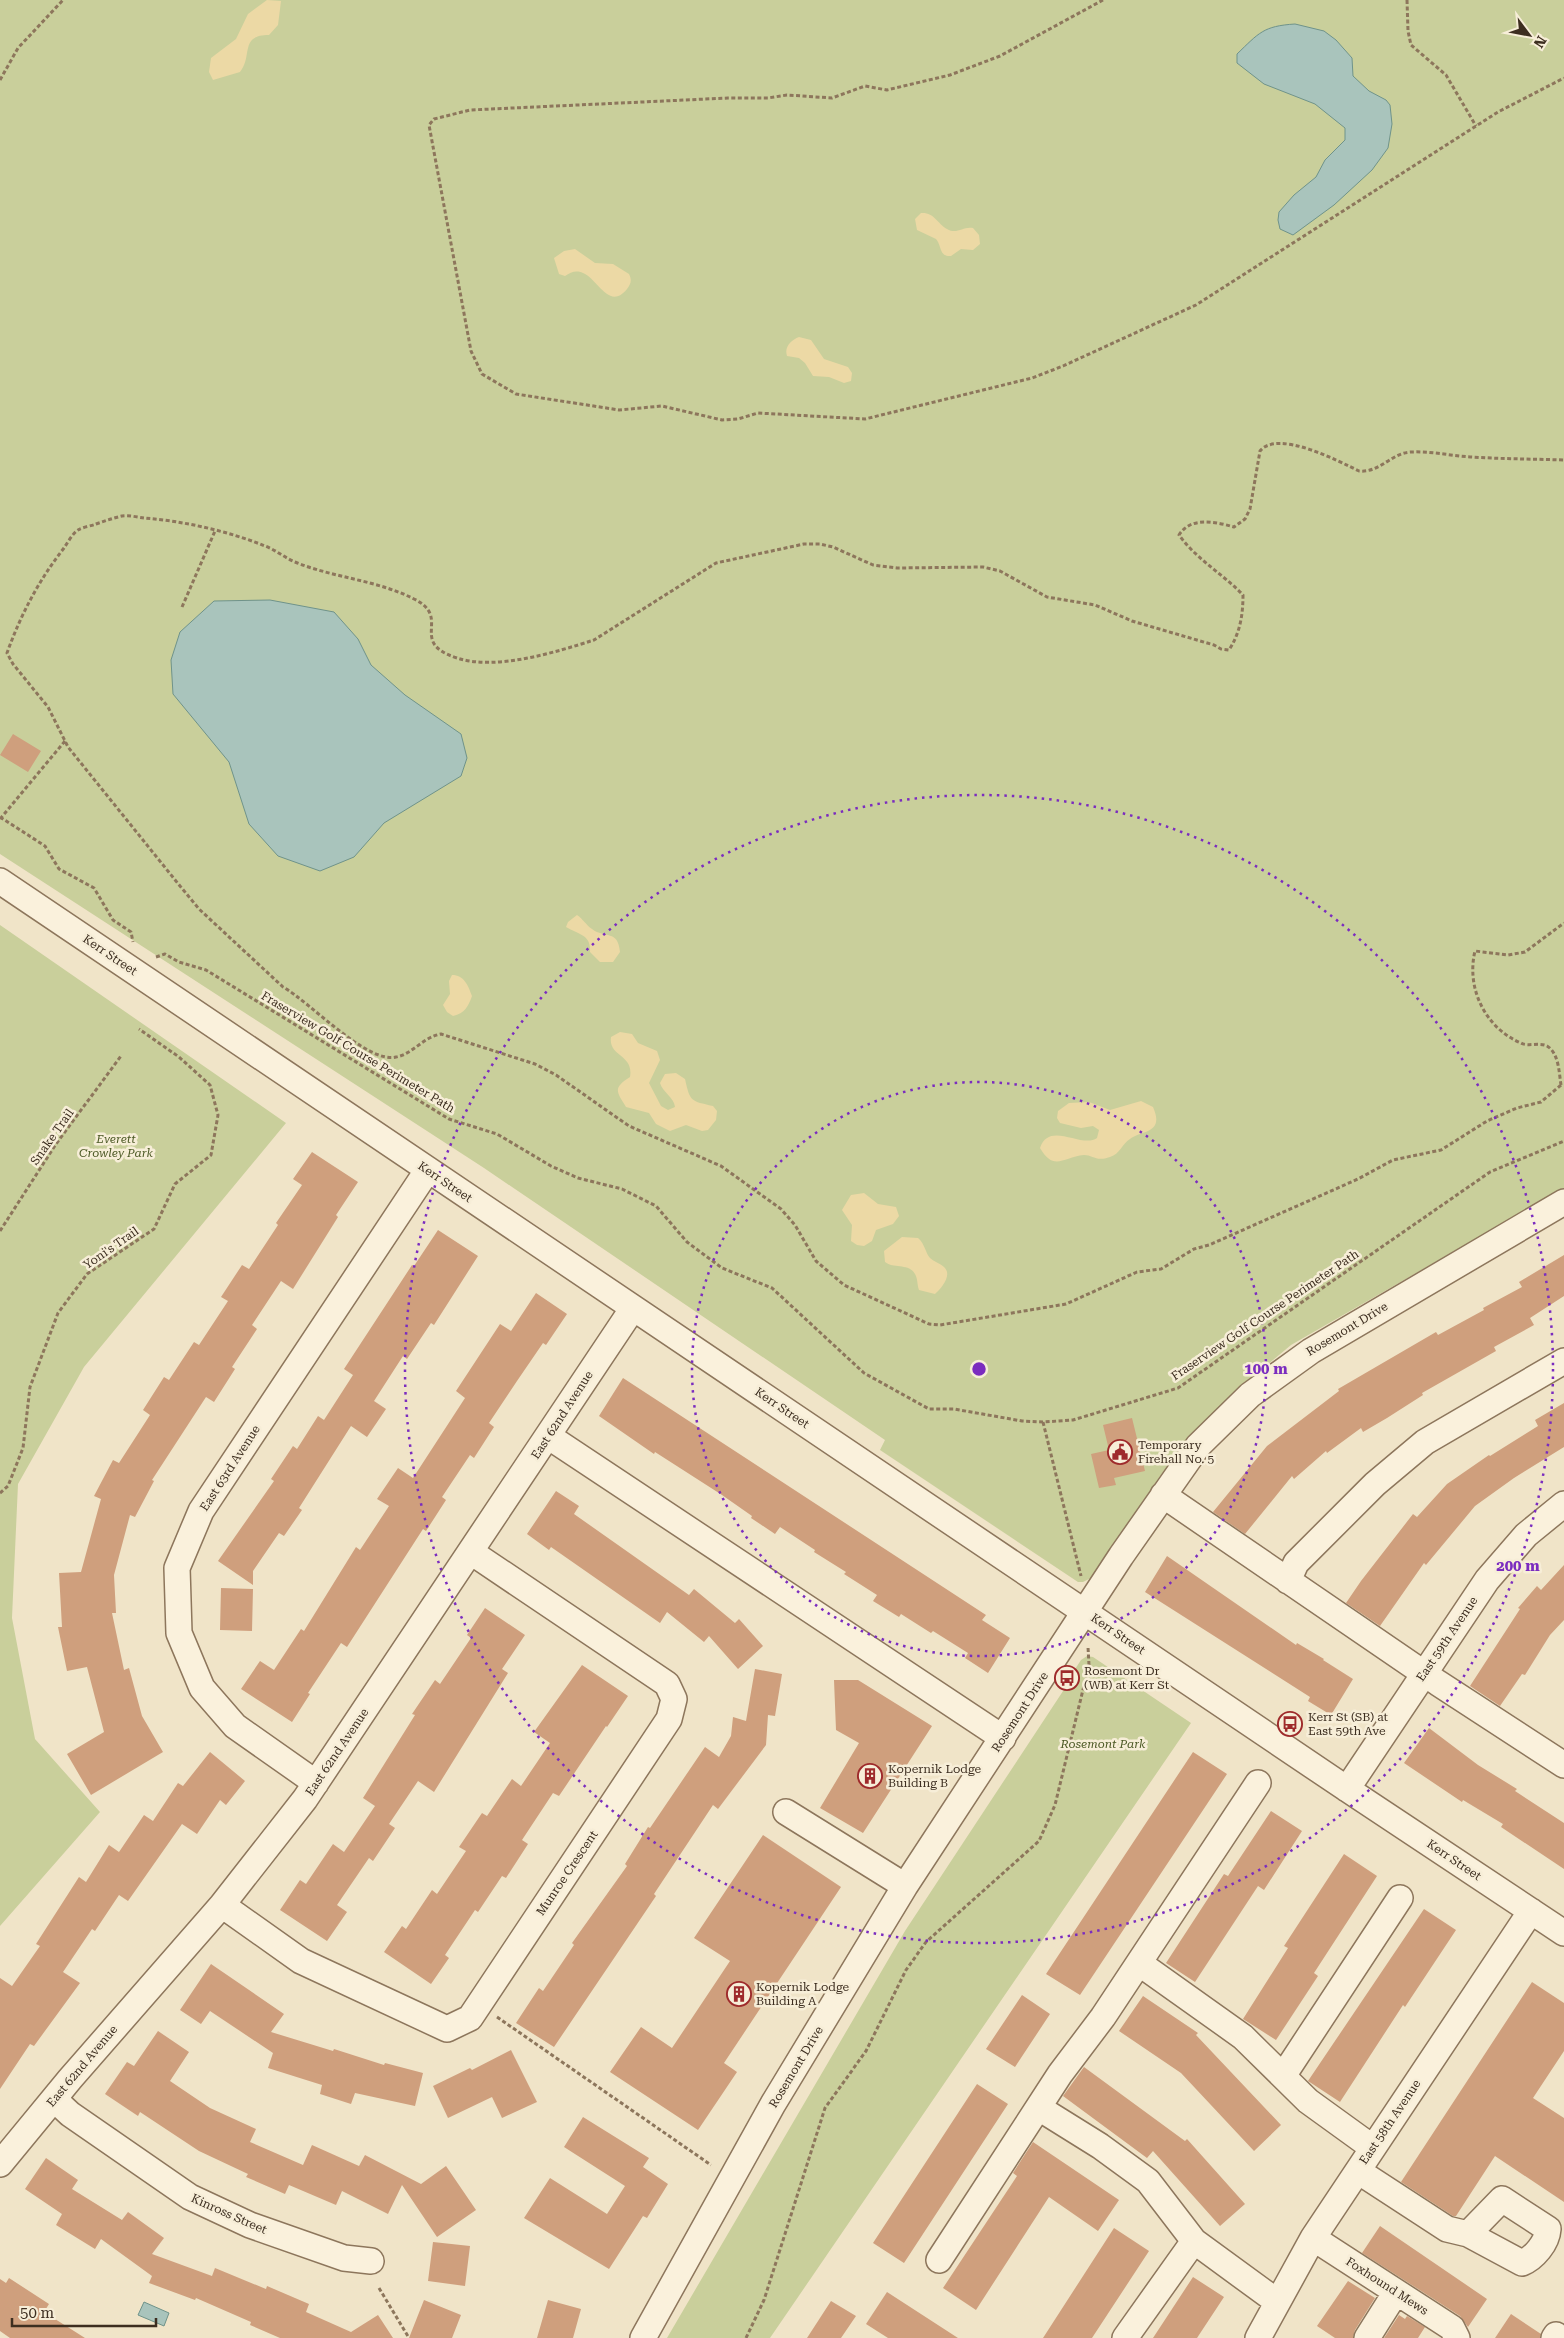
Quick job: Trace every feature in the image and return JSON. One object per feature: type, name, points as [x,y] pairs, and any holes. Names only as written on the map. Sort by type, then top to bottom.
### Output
[{"type":"street","name":"Kerr Street","points":[[0,882],[427,1171],[1564,1933]]},
{"type":"street","name":"East 63rd Avenue","points":[[316,1783],[235,1726],[202,1688],[180,1634],[177,1568],[201,1511],[427,1171]]},
{"type":"street","name":"Rosemont Drive","points":[[643,2338],[769,2113],[905,1886],[1085,1612],[1198,1446],[1250,1395],[1311,1351],[1564,1202]]},
{"type":"street","name":"East 62nd Avenue","points":[[0,2164],[222,1905],[316,1783],[633,1308]]},
{"type":"street","points":[[1288,1581],[1296,1563],[1375,1484],[1425,1442],[1564,1361]]},
{"type":"street","points":[[548,1436],[1002,1738]]},
{"type":"street","points":[[1163,1496],[1424,1674],[1561,1756]]},
{"type":"street","name":"East 59th Avenue","points":[[1347,1789],[1487,1580],[1526,1536],[1564,1504]]},
{"type":"street","name":"Munroe Crescent","points":[[222,1905],[301,1961],[447,2029],[470,2018],[670,1719],[674,1699],[667,1684],[471,1552]]},
{"type":"street","points":[[939,2260],[1060,2074],[1103,2017],[1258,1783]]},
{"type":"street","points":[[786,1812],[905,1886]]},
{"type":"street","points":[[1283,2076],[1400,1898]]},
{"type":"street","name":"East 58th Avenue","points":[[1258,2338],[1276,2301],[1313,2238],[1531,1911]]},
{"type":"street","points":[[1139,1963],[1243,2037],[1308,2100],[1374,2148]]},
{"type":"street","name":"Kinross Street","points":[[54,2099],[70,2114],[190,2197],[250,2225],[344,2258],[371,2261]]},
{"type":"street","points":[[1039,2108],[1100,2146],[1148,2181],[1194,2241],[1276,2301]]},
{"type":"street","points":[[1358,2171],[1447,2229],[1468,2234]]},
{"type":"street","name":"Foxhound Mews","points":[[1313,2238],[1452,2328],[1456,2338]]},
{"type":"street","points":[[1125,2338],[1194,2241]]},
{"type":"street","points":[[1367,2338],[1396,2292]]},
{"type":"path","points":[[0,80],[18,48],[63,0]]},
{"type":"path","points":[[1103,0],[1000,56],[950,75],[887,90],[865,86],[832,98],[786,95],[768,98],[728,98],[470,110],[434,119],[429,125],[471,351],[482,374],[516,394],[619,410],[662,406],[722,420],[738,419],[758,412],[866,419],[1032,378],[1063,366],[1196,305],[1476,126],[1564,78]]},
{"type":"path","points":[[1407,0],[1408,31],[1411,44],[1446,75],[1476,126]]},
{"type":"path","points":[[1564,460],[1474,457],[1411,452],[1398,454],[1377,468],[1366,472],[1359,471],[1316,451],[1274,442],[1265,445],[1260,451],[1250,509],[1245,520],[1234,527],[1212,522],[1197,523],[1184,528],[1179,535],[1188,548],[1230,581],[1243,595],[1243,614],[1236,639],[1229,650],[1221,650],[1214,644],[1132,621],[1095,606],[1046,597],[1000,571],[983,568],[897,568],[873,565],[834,547],[820,544],[804,544],[716,563],[693,575],[594,640],[515,660],[487,663],[458,659],[440,651],[432,642],[430,635],[433,617],[429,609],[414,599],[376,585],[339,577],[294,561],[266,546],[215,531],[173,520],[123,516],[78,530],[43,575],[17,625],[7,653],[13,664],[48,707],[68,747],[200,909],[283,987],[296,995],[363,1048],[378,1056],[398,1057],[431,1036],[441,1034],[535,1064],[556,1075],[629,1126],[721,1166],[742,1179],[781,1209],[795,1225],[816,1261],[844,1285],[928,1324],[940,1325],[1066,1304],[1137,1272],[1161,1269],[1194,1249],[1209,1245],[1358,1179],[1393,1160],[1441,1150],[1487,1121],[1517,1108],[1541,1102],[1562,1086],[1555,1054],[1547,1046],[1522,1044],[1499,1031],[1483,1011],[1475,992],[1473,959],[1475,951],[1508,955],[1525,952],[1564,923]]},
{"type":"path","points":[[182,606],[215,531]]},
{"type":"path","points":[[65,741],[0,818],[45,846],[59,869],[94,888],[112,920],[131,932],[133,942]]},
{"type":"path","name":"Fraserview Golf Course Perimeter Path","points":[[156,957],[165,954],[179,962],[206,970],[449,1119],[497,1134],[551,1166],[578,1178],[622,1189],[656,1206],[687,1242],[722,1268],[772,1288],[864,1374],[929,1409],[954,1409],[1022,1421],[1073,1420],[1178,1388],[1490,1172],[1564,1141]]},
{"type":"path","name":"Yoni's Trail","points":[[0,1493],[8,1486],[23,1448],[30,1387],[58,1313],[87,1274],[154,1230],[175,1184],[211,1155],[218,1115],[210,1085],[178,1057],[140,1030]]},
{"type":"path","name":"Snake Trail","points":[[0,1230],[56,1144],[121,1056]]},
{"type":"path","points":[[1043,1422],[1081,1576]]},
{"type":"path","points":[[746,2338],[764,2300],[825,2108],[866,2050],[906,1970],[926,1942],[1038,1841],[1055,1805],[1088,1665],[1088,1647]]},
{"type":"path","points":[[494,2016],[712,2165]]},
{"type":"path","points":[[379,2288],[409,2338]]},
{"type":"green space","points":[[0,0],[1564,0],[1564,1188],[1291,1345],[1231,1395],[1195,1433],[1160,1476],[1093,1577],[1083,1582],[1078,1582],[880,1450],[885,1440],[484,1168],[0,854]]},
{"type":"green space","name":"Everett Crowley Park","points":[[0,925],[286,1123],[84,1367],[18,1484],[12,1618],[35,1739],[100,1812],[0,1926]]},
{"type":"green space","name":"Rosemont Park","points":[[1087,1656],[1093,1657],[1191,1723],[770,2338],[667,2338],[905,1931],[1067,1685],[1066,1683],[1081,1660]]},
{"type":"sand","points":[[267,0],[281,1],[278,25],[269,35],[260,36],[250,42],[244,66],[240,72],[213,80],[209,72],[211,58],[236,39],[248,14]]},
{"type":"sand","points":[[921,213],[929,214],[951,231],[973,228],[979,235],[980,244],[973,250],[961,249],[951,256],[944,255],[936,239],[917,230],[915,219]]},
{"type":"sand","points":[[575,249],[595,263],[613,264],[629,274],[631,282],[627,289],[621,295],[615,297],[604,292],[583,273],[574,272],[565,276],[559,274],[554,258],[564,251]]},
{"type":"sand","points":[[799,337],[811,340],[824,359],[848,367],[852,373],[851,381],[844,383],[829,377],[813,376],[805,363],[799,358],[787,356],[786,350],[789,344]]},
{"type":"sand","points":[[577,915],[592,929],[614,937],[617,940],[620,952],[613,962],[600,962],[590,952],[590,946],[586,938],[566,927],[568,922]]},
{"type":"sand","points":[[452,975],[463,979],[472,996],[466,1009],[453,1016],[447,1012],[443,1005],[450,994],[449,981]]},
{"type":"sand","points":[[620,1032],[632,1034],[638,1043],[657,1051],[660,1060],[649,1083],[661,1106],[668,1110],[675,1107],[673,1100],[663,1090],[660,1083],[665,1074],[676,1073],[685,1079],[688,1092],[693,1099],[713,1106],[717,1111],[716,1120],[708,1130],[702,1131],[686,1125],[670,1131],[656,1124],[649,1113],[626,1107],[618,1090],[621,1084],[630,1077],[630,1069],[611,1044],[611,1037]]},
{"type":"sand","points":[[1141,1101],[1153,1107],[1156,1116],[1154,1127],[1130,1139],[1113,1156],[1098,1159],[1084,1155],[1055,1161],[1050,1160],[1040,1148],[1044,1140],[1051,1136],[1058,1135],[1083,1140],[1097,1138],[1099,1130],[1093,1126],[1081,1128],[1060,1123],[1057,1118],[1058,1111],[1069,1103],[1089,1102],[1110,1110]]},
{"type":"sand","points":[[864,1193],[878,1204],[896,1207],[899,1216],[893,1224],[876,1230],[872,1241],[864,1246],[857,1245],[851,1241],[852,1225],[842,1210],[851,1195]]},
{"type":"sand","points":[[902,1237],[918,1238],[930,1258],[946,1270],[947,1278],[935,1294],[919,1290],[916,1276],[909,1268],[885,1262],[884,1251]]},
{"type":"water","points":[[1295,24],[1324,31],[1336,40],[1352,58],[1353,76],[1369,91],[1386,100],[1390,105],[1392,124],[1388,148],[1372,170],[1334,205],[1293,235],[1280,229],[1279,212],[1294,195],[1316,177],[1325,160],[1345,140],[1345,128],[1315,104],[1264,84],[1237,63],[1237,54],[1262,32],[1284,25]]},
{"type":"water","points":[[270,600],[334,612],[358,639],[371,665],[405,695],[461,734],[467,758],[461,776],[384,823],[354,857],[320,871],[278,856],[249,824],[229,762],[173,694],[171,660],[180,632],[214,601]]},
{"type":"water","points":[[144,2302],[169,2313],[164,2326],[138,2315]]},
{"type":"building","points":[[13,734],[41,751],[28,772],[0,755]]},
{"type":"building","points":[[312,1152],[358,1182],[336,1215],[338,1217],[293,1289],[281,1281],[252,1325],[257,1329],[232,1367],[235,1369],[214,1402],[206,1397],[152,1480],[154,1481],[135,1517],[130,1515],[114,1575],[116,1613],[112,1613],[124,1670],[129,1668],[142,1716],[163,1752],[91,1795],[67,1754],[104,1732],[87,1667],[67,1671],[58,1627],[62,1627],[59,1573],[81,1572],[101,1499],[94,1496],[113,1460],[119,1463],[150,1415],[143,1410],[164,1377],[169,1380],[194,1342],[199,1345],[228,1301],[221,1297],[242,1265],[249,1269],[278,1225],[276,1223],[302,1185],[293,1179]]},
{"type":"building","points":[[438,1230],[478,1256],[434,1325],[431,1323],[407,1359],[403,1356],[374,1401],[386,1409],[367,1437],[351,1426],[299,1508],[302,1510],[284,1536],[279,1533],[253,1571],[253,1585],[218,1561],[274,1481],[271,1479],[293,1446],[297,1449],[318,1416],[324,1420],[353,1375],[344,1369],[412,1265],[414,1266]]},
{"type":"building","points":[[1564,1255],[1564,1296],[1530,1318],[1534,1325],[1494,1347],[1496,1351],[1422,1393],[1423,1395],[1387,1418],[1363,1432],[1361,1428],[1327,1453],[1326,1451],[1294,1479],[1292,1476],[1245,1534],[1213,1512],[1267,1446],[1339,1391],[1338,1389],[1436,1332],[1438,1335],[1484,1310],[1483,1308],[1522,1287],[1519,1282]]},
{"type":"building","points":[[536,1293],[567,1314],[546,1345],[543,1343],[489,1423],[494,1427],[474,1458],[470,1455],[442,1497],[446,1500],[426,1531],[423,1529],[347,1647],[341,1643],[308,1693],[310,1694],[292,1722],[241,1689],[260,1661],[274,1670],[301,1629],[304,1631],[356,1547],[360,1550],[389,1506],[377,1499],[398,1468],[413,1478],[465,1398],[456,1391],[500,1324],[511,1331]]},
{"type":"building","points":[[623,1378],[986,1615],[982,1620],[1010,1638],[988,1673],[965,1658],[968,1653],[933,1631],[931,1633],[901,1614],[899,1617],[873,1601],[877,1595],[844,1574],[846,1572],[814,1552],[815,1550],[780,1527],[775,1534],[722,1495],[655,1452],[654,1454],[599,1416]]},
{"type":"building","points":[[1564,1403],[1564,1447],[1514,1478],[1475,1506],[1426,1565],[1424,1563],[1380,1626],[1346,1603],[1413,1514],[1417,1517],[1447,1484],[1489,1455],[1538,1426],[1535,1420]]},
{"type":"building","name":"Temporary Firehall No. 5","points":[[1132,1418],[1145,1471],[1114,1478],[1116,1485],[1099,1488],[1091,1454],[1109,1450],[1103,1425]]},
{"type":"building","points":[[556,1491],[579,1506],[574,1514],[689,1595],[694,1589],[735,1623],[739,1619],[763,1646],[738,1669],[709,1636],[704,1642],[667,1612],[660,1623],[551,1547],[549,1550],[527,1534]]},
{"type":"building","points":[[1167,1556],[1296,1645],[1297,1643],[1324,1659],[1353,1679],[1331,1715],[1308,1701],[1310,1697],[1145,1592]]},
{"type":"building","points":[[1564,1565],[1564,1620],[1550,1635],[1525,1675],[1522,1674],[1500,1706],[1470,1686],[1520,1609],[1518,1608],[1537,1586],[1541,1590]]},
{"type":"building","points":[[221,1588],[253,1589],[252,1631],[220,1630]]},
{"type":"building","points":[[485,1608],[525,1635],[502,1669],[508,1673],[434,1792],[418,1781],[389,1824],[395,1828],[373,1861],[369,1858],[337,1905],[347,1912],[327,1941],[280,1910],[300,1880],[306,1884],[333,1844],[344,1852],[375,1806],[363,1798],[415,1715],[412,1714],[435,1680],[440,1684],[471,1638],[467,1635]]},
{"type":"building","points":[[582,1665],[628,1696],[559,1796],[553,1793],[522,1840],[528,1844],[506,1878],[502,1876],[478,1912],[475,1910],[445,1955],[449,1958],[431,1984],[384,1952],[402,1926],[406,1929],[432,1890],[437,1894],[466,1851],[459,1847],[482,1813],[487,1816],[512,1779],[521,1786],[550,1743],[534,1732]]},
{"type":"building","points":[[755,1669],[782,1674],[775,1716],[768,1715],[766,1745],[718,1809],[713,1805],[654,1894],[656,1896],[554,2047],[516,2023],[539,1988],[543,1991],[574,1945],[572,1943],[627,1866],[625,1864],[648,1827],[650,1828],[705,1747],[719,1757],[731,1736],[733,1717],[746,1721]]},
{"type":"building","name":"Kopernik Lodge Building B","points":[[834,1680],[858,1680],[932,1726],[863,1833],[820,1808],[859,1743],[836,1730]]},
{"type":"building","points":[[1429,1728],[1478,1765],[1517,1789],[1515,1791],[1564,1823],[1564,1869],[1501,1827],[1503,1824],[1463,1800],[1462,1802],[1404,1763]]},
{"type":"building","points":[[210,1752],[245,1781],[226,1805],[220,1800],[197,1834],[182,1824],[128,1901],[119,1895],[95,1931],[92,1929],[63,1972],[80,1983],[34,2046],[30,2044],[0,2089],[0,1978],[12,1986],[40,1946],[36,1944],[79,1877],[86,1882],[109,1845],[119,1852],[144,1815],[153,1821],[178,1783],[183,1786]]},
{"type":"building","points":[[1193,1752],[1227,1774],[1080,1995],[1046,1974]]},
{"type":"building","points":[[1271,1811],[1302,1831],[1264,1890],[1258,1886],[1195,1982],[1166,1963],[1224,1874],[1228,1876]]},
{"type":"building","name":"Kopernik Lodge Building A","points":[[763,1835],[841,1887],[724,2063],[737,2072],[698,2130],[610,2072],[641,2027],[672,2048],[730,1961],[694,1938]]},
{"type":"building","points":[[1344,1854],[1377,1876],[1314,1973],[1318,1976],[1276,2040],[1243,2019],[1288,1948],[1284,1946]]},
{"type":"building","points":[[1424,1909],[1456,1930],[1405,2007],[1403,2005],[1340,2102],[1308,2081]]},
{"type":"building","points":[[211,1964],[284,2014],[271,2032],[384,2065],[385,2063],[423,2073],[415,2106],[355,2093],[351,2104],[320,2094],[322,2085],[268,2068],[273,2053],[210,2011],[201,2024],[180,2010]]},
{"type":"building","points":[[1532,1982],[1564,2003],[1564,2051],[1533,2098],[1564,2118],[1564,2202],[1495,2156],[1456,2216],[1453,2216],[1401,2182]]},
{"type":"building","points":[[1022,1995],[1050,2014],[1015,2067],[986,2049]]},
{"type":"building","points":[[1143,1996],[1198,2033],[1196,2035],[1281,2125],[1254,2151],[1181,2073],[1119,2031]]},
{"type":"building","points":[[158,2031],[189,2052],[170,2081],[210,2108],[256,2129],[250,2142],[303,2165],[312,2145],[359,2166],[365,2155],[421,2184],[446,2166],[476,2210],[437,2237],[402,2185],[388,2214],[342,2191],[336,2205],[289,2185],[285,2194],[246,2177],[248,2174],[199,2151],[140,2112],[138,2116],[105,2094],[127,2062],[134,2066]]},
{"type":"building","points":[[511,2050],[537,2102],[502,2118],[492,2097],[448,2118],[433,2086],[470,2068],[472,2070]]},
{"type":"building","points":[[1084,2067],[1185,2141],[1187,2139],[1245,2204],[1220,2226],[1153,2151],[1147,2158],[1063,2096]]},
{"type":"building","points":[[977,2084],[1008,2104],[904,2263],[873,2243]]},
{"type":"building","points":[[583,2117],[649,2158],[643,2167],[668,2184],[647,2218],[643,2216],[609,2269],[524,2218],[550,2178],[607,2214],[625,2186],[564,2147]]},
{"type":"building","points":[[1033,2142],[1119,2200],[1098,2231],[1049,2197],[976,2310],[943,2288],[1017,2176],[1013,2173]]},
{"type":"building","points":[[46,2158],[78,2180],[72,2189],[122,2220],[128,2212],[164,2238],[152,2254],[212,2276],[215,2268],[266,2289],[267,2286],[309,2304],[306,2312],[351,2332],[378,2315],[393,2338],[280,2338],[250,2325],[251,2322],[196,2298],[195,2300],[149,2283],[152,2276],[101,2239],[95,2249],[56,2225],[62,2214],[25,2189]]},
{"type":"building","points":[[1380,2226],[1487,2299],[1468,2327],[1460,2316],[1362,2253]]},
{"type":"building","points":[[1114,2228],[1149,2251],[1092,2338],[1043,2338]]},
{"type":"building","points":[[433,2242],[470,2246],[465,2286],[428,2281]]},
{"type":"building","points":[[1193,2277],[1224,2297],[1197,2338],[1153,2338]]},
{"type":"building","points":[[9,2278],[49,2304],[44,2312],[85,2338],[10,2338],[0,2331],[0,2279],[6,2283]]},
{"type":"building","points":[[1348,2281],[1375,2298],[1355,2330],[1353,2338],[1335,2338],[1317,2326]]},
{"type":"building","points":[[887,2292],[958,2338],[888,2338],[866,2324]]},
{"type":"building","points":[[424,2300],[461,2315],[452,2338],[409,2338]]},
{"type":"building","points":[[548,2300],[581,2309],[573,2338],[537,2338]]},
{"type":"building","points":[[831,2301],[856,2316],[841,2338],[807,2338]]},
{"type":"building","points":[[1511,2314],[1541,2334],[1540,2338],[1495,2338]]},
{"type":"building","points":[[1399,2315],[1405,2319],[1407,2316],[1425,2327],[1418,2338],[1384,2338]]},
{"type":"place","name":"Temporary Firehall No. 5","points":[[1120,1452]]},
{"type":"place","name":"Rosemont Dr (WB) at Kerr St","points":[[1067,1678]]},
{"type":"place","name":"Kerr St (SB) at East 59th Ave","points":[[1290,1724]]},
{"type":"place","name":"Kopernik Lodge Building B","points":[[870,1776]]},
{"type":"place","name":"Kopernik Lodge Building A","points":[[739,1994]]}]
